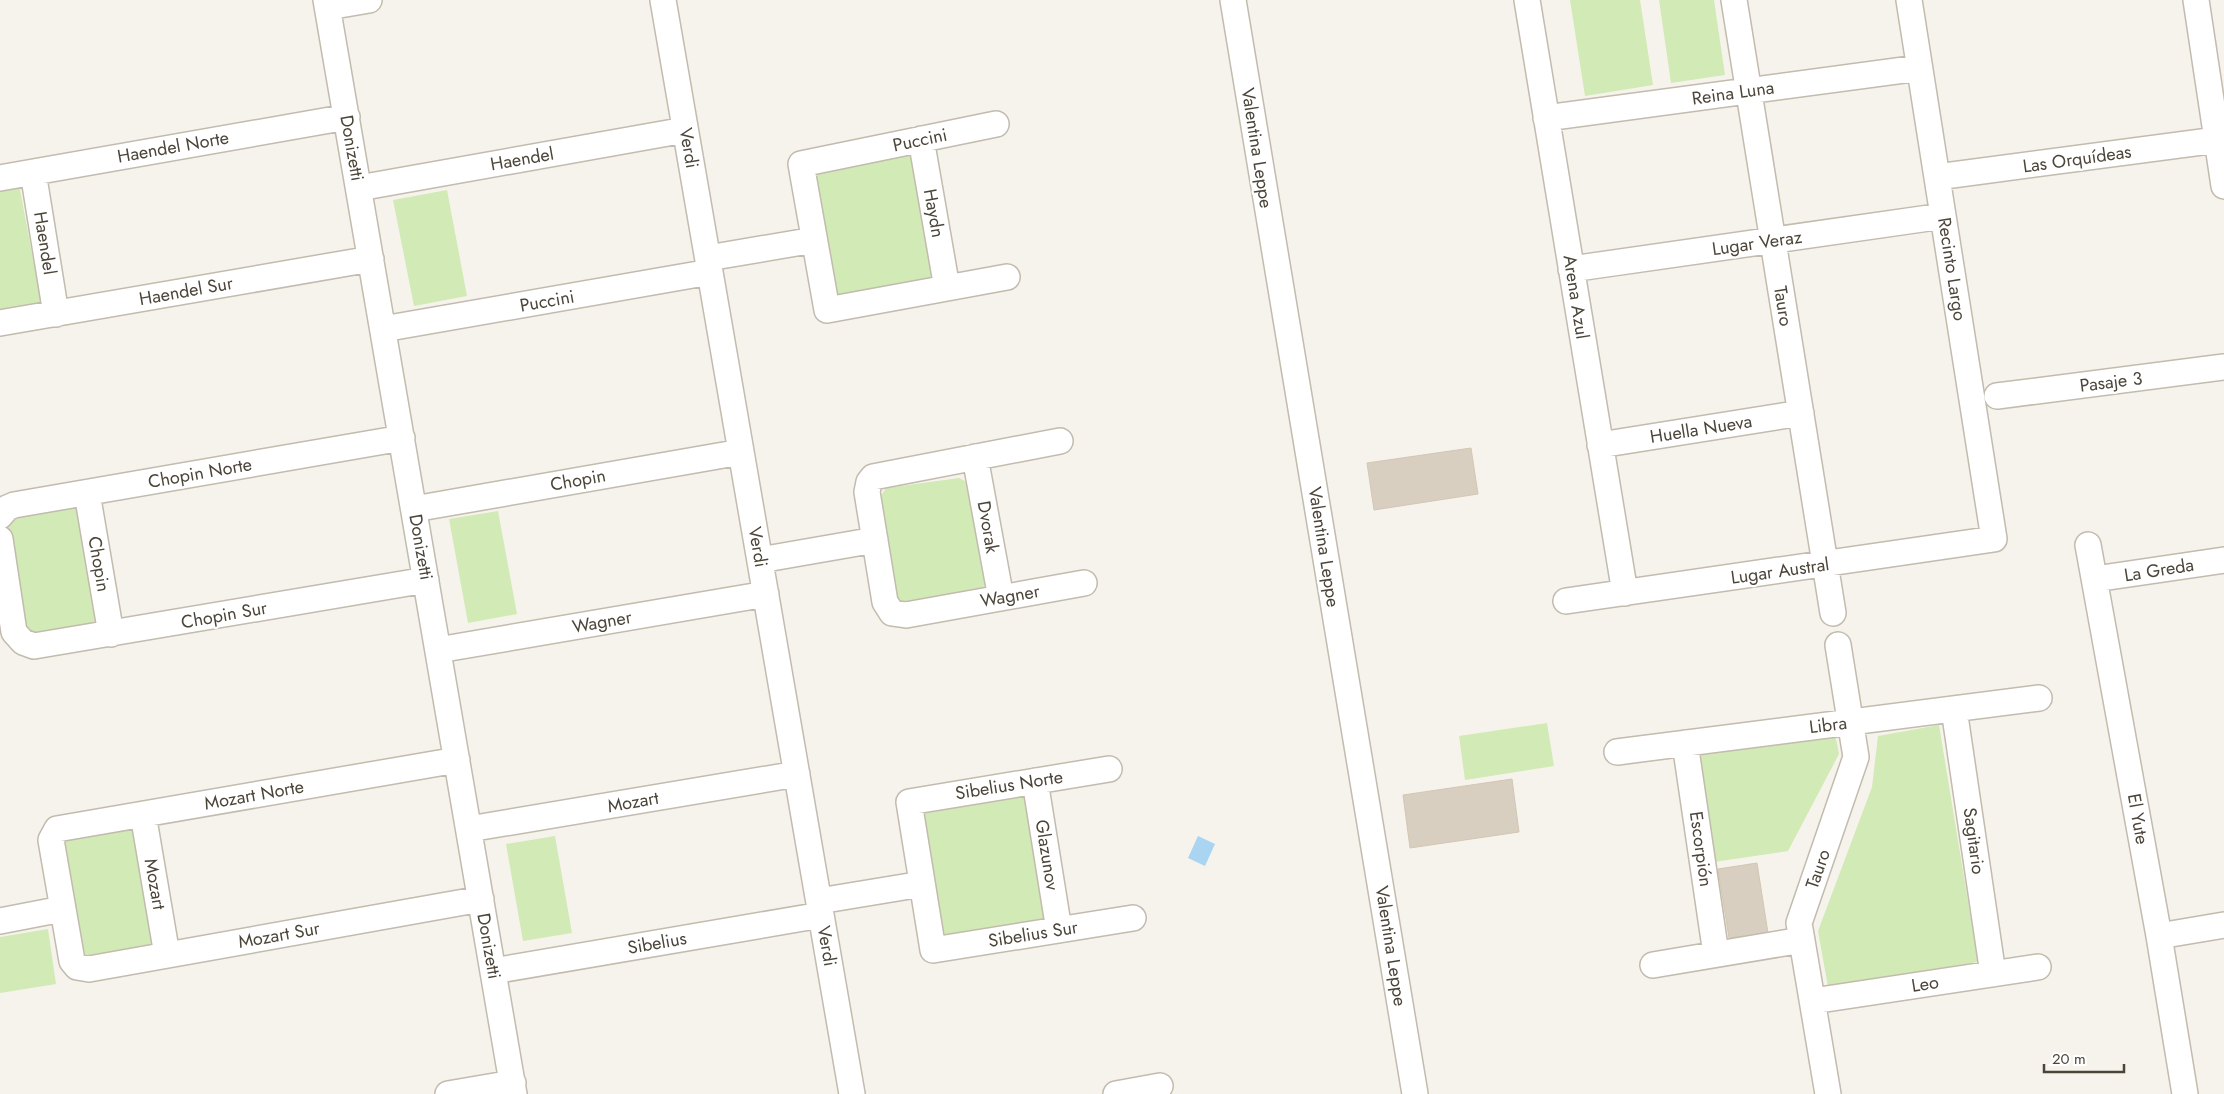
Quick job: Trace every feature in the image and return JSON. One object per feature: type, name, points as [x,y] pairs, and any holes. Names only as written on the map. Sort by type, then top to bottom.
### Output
[{"type":"street","points":[[327,4],[369,0]]},
{"type":"street","name":"Verdi","points":[[663,0],[853,1094]]},
{"type":"street","name":"Valentina Leppe","points":[[1233,0],[1415,1094]]},
{"type":"street","name":"Arena Azul","points":[[1526,0],[1625,593]]},
{"type":"street","name":"Tauro","points":[[1734,0],[1833,613]]},
{"type":"street","name":"Recinto Largo","points":[[1909,0],[1994,539]]},
{"type":"street","points":[[2196,0],[2224,186]]},
{"type":"street","name":"Donizetti","points":[[327,4],[514,1088]]},
{"type":"street","name":"Reina Luna","points":[[1546,118],[1919,68]]},
{"type":"street","name":"Haendel Norte","points":[[0,178],[347,117]]},
{"type":"street","name":"Puccini","points":[[996,124],[801,164],[827,310],[1007,276]]},
{"type":"street","name":"Haendel","points":[[359,188],[685,130]]},
{"type":"street","name":"Haydn","points":[[921,139],[947,288]]},
{"type":"street","name":"Las Orquídeas","points":[[1937,177],[2220,154]]},
{"type":"street","name":"Haendel","points":[[33,172],[56,314]]},
{"type":"street","name":"Lugar Veraz","points":[[1571,269],[1943,216]]},
{"type":"street","name":"Puccini","points":[[383,330],[709,265],[814,240]]},
{"type":"street","name":"Haendel Sur","points":[[0,323],[371,259]]},
{"type":"street","name":"Pasaje 3","points":[[1997,396],[2224,367]]},
{"type":"street","name":"Huella Nueva","points":[[1600,444],[1800,413]]},
{"type":"street","name":"Chopin Norte","points":[[1,515],[14,505],[402,438]]},
{"type":"street","name":"Wagner","points":[[1060,442],[873,477],[869,482],[867,492],[885,602],[892,612],[906,615],[1084,582]]},
{"type":"street","name":"Chopin","points":[[414,509],[741,452]]},
{"type":"street","name":"Dvorak","points":[[975,457],[1001,598]]},
{"type":"street","name":"Chopin","points":[[87,493],[111,634]]},
{"type":"street","points":[[0,539],[2,574]]},
{"type":"street","name":"Lugar Austral","points":[[1566,602],[1994,539]]},
{"type":"street","points":[[760,560],[875,540]]},
{"type":"street","name":"El Yute","points":[[2088,545],[2159,936],[2185,1094]]},
{"type":"street","name":"La Greda","points":[[2095,580],[2224,560]]},
{"type":"street","name":"Chopin Sur","points":[[2,574],[14,632],[23,642],[34,646],[426,580]]},
{"type":"street","name":"Wagner","points":[[438,650],[766,594]]},
{"type":"street","name":"Tauro","points":[[1828,1094],[1799,923],[1856,757],[1838,645]]},
{"type":"street","name":"Libra","points":[[1617,752],[2039,698]]},
{"type":"street","name":"Sagitario","points":[[1954,709],[1993,974]]},
{"type":"street","name":"Escorpión","points":[[1685,743],[1716,954]]},
{"type":"street","name":"Mozart Norte","points":[[62,909],[51,840],[53,834],[63,827],[457,760]]},
{"type":"street","name":"Sibelius Norte","points":[[922,884],[909,802],[1109,769]]},
{"type":"street","name":"Mozart","points":[[469,829],[797,774]]},
{"type":"street","name":"Glazunov","points":[[1035,781],[1059,930]]},
{"type":"street","name":"Mozart","points":[[143,814],[167,955]]},
{"type":"street","name":"Sibelius","points":[[493,970],[820,908],[922,884]]},
{"type":"street","name":"Sibelius Sur","points":[[922,884],[933,950],[1133,918]]},
{"type":"street","name":"Mozart Sur","points":[[62,909],[72,961],[77,966],[89,969],[481,899]]},
{"type":"street","points":[[0,921],[62,909]]},
{"type":"street","points":[[2159,936],[2224,925]]},
{"type":"street","points":[[1653,965],[1802,940]]},
{"type":"street","name":"Leo","points":[[1813,1001],[2038,967]]},
{"type":"street","points":[[1116,1094],[1160,1086]]},
{"type":"street","points":[[448,1094],[514,1088]]},
{"type":"green space","points":[[1570,0],[1640,0],[1653,85],[1585,96]]},
{"type":"green space","points":[[1659,0],[1714,0],[1725,75],[1671,83]]},
{"type":"green space","points":[[915,154],[937,281],[835,299],[813,171]]},
{"type":"green space","points":[[15,163],[43,312],[0,320],[0,166]]},
{"type":"green space","points":[[447,190],[467,296],[414,306],[393,200]]},
{"type":"green space","points":[[959,478],[965,481],[986,581],[984,589],[904,606],[894,599],[878,500],[886,488]]},
{"type":"green space","points":[[77,503],[102,628],[35,639],[22,629],[0,506]]},
{"type":"green space","points":[[498,511],[517,614],[468,623],[449,519]]},
{"type":"green space","points":[[1547,723],[1554,766],[1465,780],[1459,736]]},
{"type":"green space","points":[[1939,725],[1978,962],[1828,987],[1818,931],[1872,787],[1878,736]]},
{"type":"green space","points":[[1835,733],[1839,754],[1788,851],[1714,862],[1697,754]]},
{"type":"green space","points":[[1026,795],[1045,922],[942,937],[924,809]]},
{"type":"green space","points":[[136,829],[157,945],[83,956],[61,840]]},
{"type":"green space","points":[[555,836],[572,933],[523,941],[506,844]]},
{"type":"green space","points":[[48,929],[56,984],[0,993],[0,937]]},
{"type":"water","points":[[1198,836],[1215,844],[1205,866],[1188,858]]},
{"type":"building","points":[[1471,448],[1478,494],[1374,510],[1367,463]]},
{"type":"building","points":[[1512,779],[1519,832],[1410,848],[1403,795]]},
{"type":"building","points":[[1757,863],[1768,933],[1729,938],[1718,869]]}]
